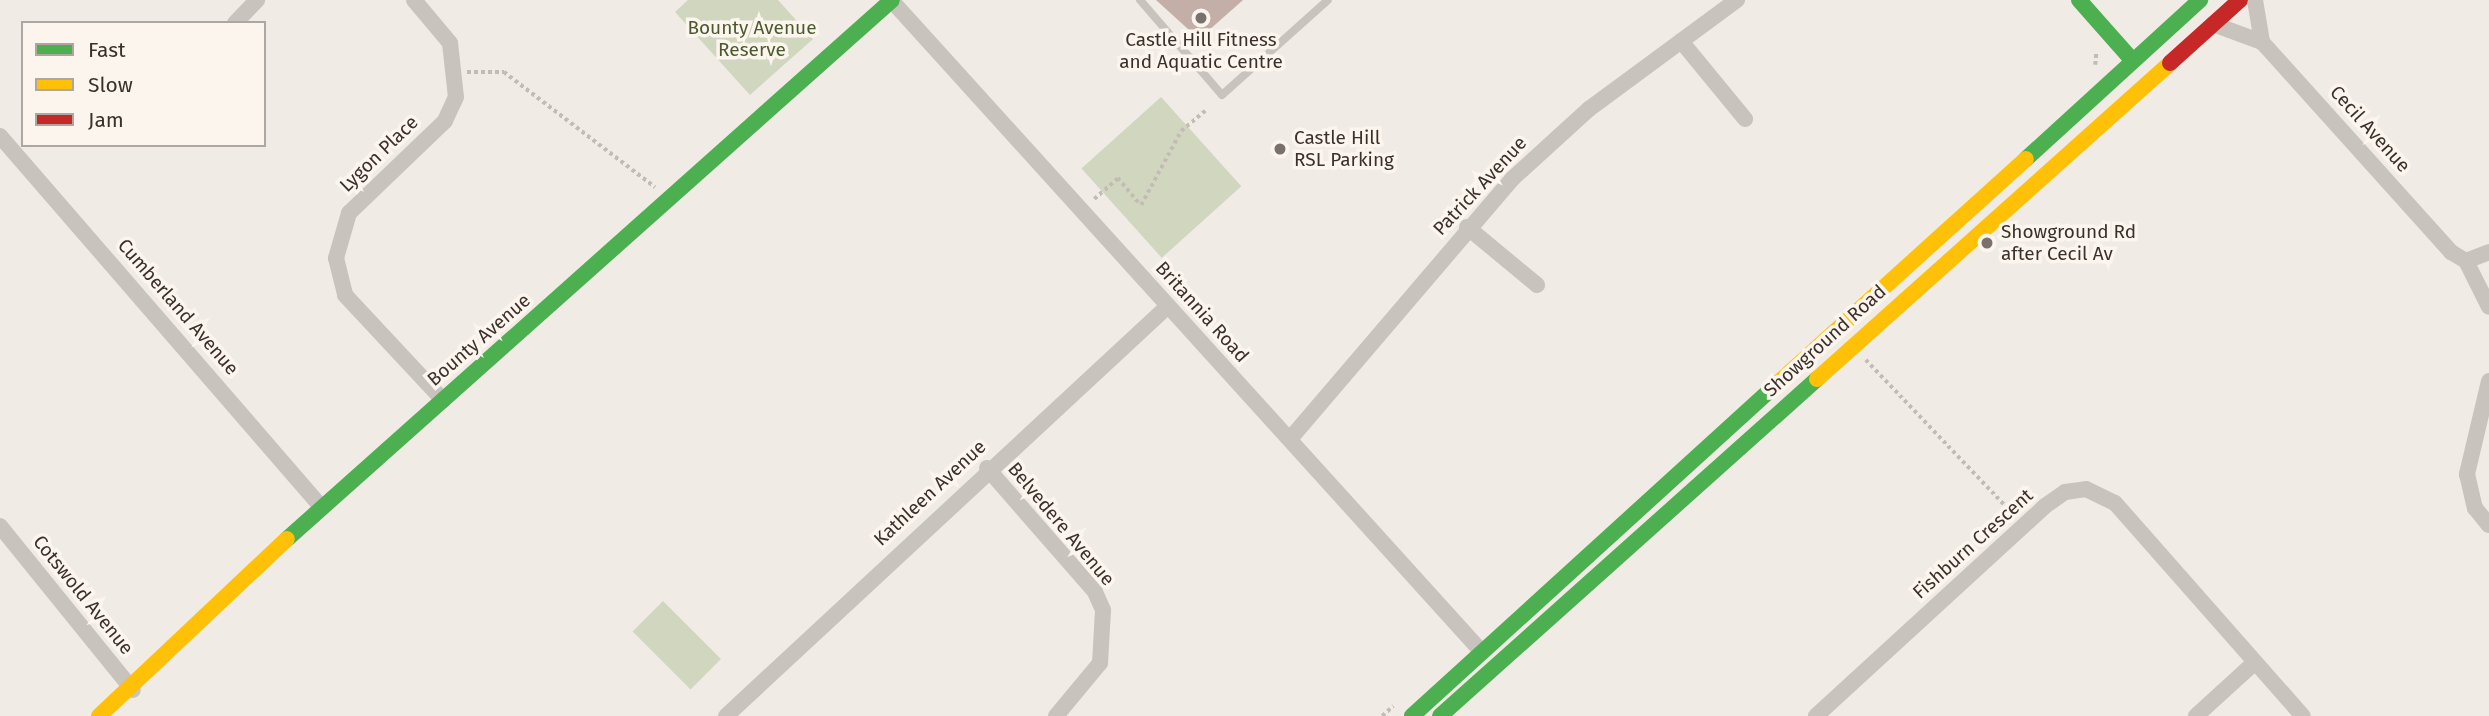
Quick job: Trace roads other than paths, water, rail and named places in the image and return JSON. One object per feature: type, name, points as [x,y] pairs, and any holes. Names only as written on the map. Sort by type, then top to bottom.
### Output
[{"type":"main road","name":"Bounty Avenue","points":[[99,716],[133,690],[321,507],[892,0]]},
{"type":"main road","points":[[2078,0],[2151,82]]},
{"type":"main road","name":"Showground Road","points":[[1412,716],[2200,0]]},
{"type":"main road","name":"Showground Road","points":[[1440,716],[2240,0]]},
{"type":"street","points":[[237,21],[257,0]]},
{"type":"street","name":"Lygon Place","points":[[414,0],[450,43],[457,72],[445,121],[349,213],[336,258],[345,295],[443,400]]},
{"type":"street","name":"Britannia Road","points":[[892,0],[1482,652]]},
{"type":"street","name":"Patrick Avenue","points":[[1290,439],[1467,227],[1562,132],[1737,0]]},
{"type":"street","points":[[2255,0],[2262,42]]},
{"type":"street","name":"Cecil Avenue","points":[[2213,24],[2262,42],[2451,252],[2466,261]]},
{"type":"street","points":[[1681,41],[1745,119]]},
{"type":"street","name":"Cumberland Avenue","points":[[0,136],[321,507]]},
{"type":"street","points":[[1467,227],[1537,285]]},
{"type":"street","points":[[2489,252],[2466,261],[2489,307]]},
{"type":"street","name":"Kathleen Avenue","points":[[726,716],[987,468],[1168,306]]},
{"type":"street","points":[[2489,381],[2467,474],[2475,508],[2489,526]]},
{"type":"street","name":"Belvedere Avenue","points":[[987,468],[1095,592],[1103,610],[1100,663],[1056,716]]},
{"type":"street","name":"Fishburn Crescent","points":[[1816,716],[2024,526],[2065,492],[2106,494],[2302,716]]},
{"type":"street","name":"Cotswold Avenue","points":[[0,526],[133,690]]},
{"type":"street","points":[[2196,716],[2254,663]]},
{"type":"lane","points":[[1140,0],[1222,95],[1328,0]]},
{"type":"place","name":"Castle Hill Fitness and Aquatic Centre","points":[[1201,18]]},
{"type":"place","name":"Castle Hill RSL Parking","points":[[1280,149]]},
{"type":"place","name":"Showground Rd after Cecil Av","points":[[1987,243]]},
{"type":"park label","name":"Bounty Avenue Reserve","points":[[752,39]]}]
